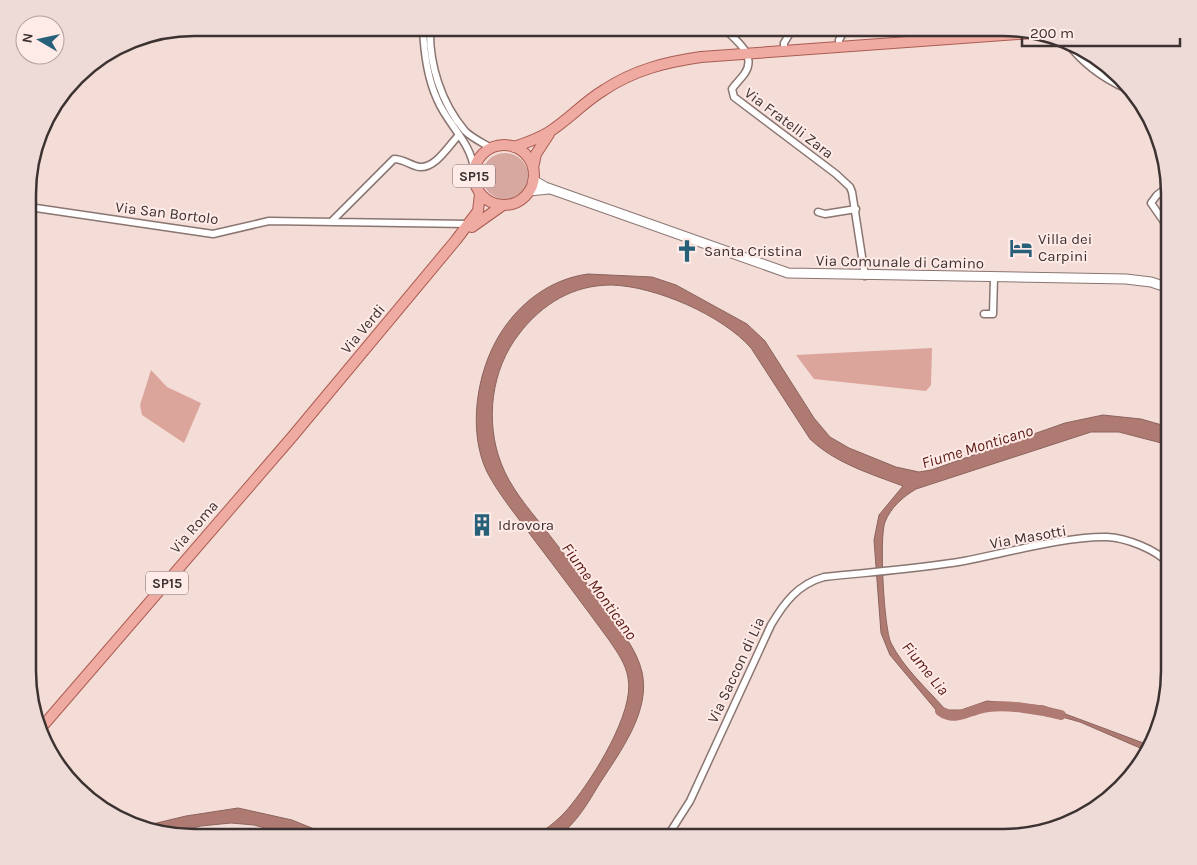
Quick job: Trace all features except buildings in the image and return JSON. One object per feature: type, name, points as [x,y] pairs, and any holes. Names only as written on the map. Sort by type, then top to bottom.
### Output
[{"type":"main road","name":"SP15","points":[[456,240],[478,211],[480,194],[474,178],[474,169],[483,153],[498,146],[514,147],[537,139],[551,131],[580,106],[604,89],[635,72],[668,62],[747,53],[926,40],[935,37]]},
{"type":"main road","name":"SP15","points":[[456,240],[481,219],[503,205],[518,202],[529,191],[533,180],[536,154],[551,131]]},
{"type":"main road","points":[[514,147],[526,156],[533,169]]},
{"type":"main road","name":"SP15","points":[[480,194],[487,200],[503,205]]},
{"type":"main road","name":"Via Verdi","points":[[292,437],[456,240]]},
{"type":"main road","name":"Via Roma","points":[[46,723],[292,437]]},
{"type":"street","points":[[424,37],[426,63],[437,100],[473,158],[474,169]]},
{"type":"street","points":[[431,37],[433,63],[438,83],[451,112],[467,132],[491,148]]},
{"type":"street","points":[[732,37],[747,53]]},
{"type":"street","points":[[784,50],[784,43],[788,37]]},
{"type":"street","points":[[839,46],[841,37]]},
{"type":"street","points":[[926,40],[929,37]]},
{"type":"street","name":"Via Fratelli Zara","points":[[747,53],[750,62],[732,94],[836,174],[850,187],[856,209],[865,276]]},
{"type":"street","points":[[1078,55],[1102,77],[1114,83]]},
{"type":"street","points":[[331,222],[394,159],[406,160],[420,167],[427,166],[436,161],[459,135]]},
{"type":"street","name":"Via Comunale di Camino","points":[[533,180],[554,190],[781,272],[814,275],[1126,279],[1160,285]]},
{"type":"street","name":"Via Comunale di Camino","points":[[529,191],[554,190]]},
{"type":"street","points":[[1160,193],[1151,204],[1160,216]]},
{"type":"street","name":"Via San Bortolo","points":[[36,207],[213,234],[269,221],[469,224]]},
{"type":"street","points":[[818,212],[824,214],[856,209]]},
{"type":"street","points":[[984,314],[994,314],[994,277]]},
{"type":"street","name":"Via Masotti","points":[[875,571],[932,566],[1063,542],[1106,537],[1128,541],[1160,556]]},
{"type":"street","name":"Via Saccon di Lia","points":[[672,829],[690,801],[766,632],[784,604],[811,581],[875,571]]},
{"type":"shaded area","points":[[505,153],[518,157],[524,163],[528,176],[524,189],[518,195],[505,199],[492,195],[486,189],[482,176],[486,163],[492,157]]},
{"type":"shaded area","points":[[588,274],[652,277],[676,285],[747,324],[765,341],[814,418],[830,437],[849,448],[896,467],[919,472],[931,470],[1065,423],[1103,415],[1141,419],[1160,424],[1160,443],[1119,432],[1091,432],[916,489],[894,507],[885,522],[882,545],[884,603],[891,643],[908,669],[944,708],[961,710],[987,701],[1044,706],[1143,743],[1141,748],[1080,722],[1041,711],[1001,706],[981,707],[952,716],[945,716],[936,710],[890,655],[881,633],[874,540],[879,515],[903,486],[842,461],[810,439],[751,348],[723,324],[687,304],[667,297],[628,287],[597,286],[584,288],[559,298],[528,323],[519,334],[502,363],[497,380],[492,413],[496,447],[501,463],[514,489],[626,637],[640,664],[644,687],[638,716],[632,730],[580,814],[567,828],[546,828],[567,810],[601,762],[619,726],[625,708],[628,678],[623,663],[609,640],[497,489],[487,472],[481,456],[476,420],[477,401],[485,365],[508,322],[527,302],[538,294],[561,281]]},
{"type":"shaded area","points":[[932,348],[931,385],[926,391],[814,379],[796,355]]},
{"type":"shaded area","points":[[151,370],[167,387],[201,403],[184,443],[142,415],[140,405]]},
{"type":"shaded area","points":[[238,808],[292,820],[312,828],[265,828],[231,823],[184,828],[155,823],[186,816]]},
{"type":"waterway","name":"Fiume Lia","points":[[940,711],[956,716],[983,708],[1001,706],[1033,709],[1061,715]]},
{"type":"place","name":"Villa dei Carpini","points":[[1021,248]]},
{"type":"place","name":"Santa Cristina","points":[[687,251]]},
{"type":"place","name":"Idrovora","points":[[482,525]]},
{"type":"water label","name":"Fiume Monticano","points":[[977,446]]},
{"type":"water label","name":"Fiume Monticano","points":[[600,591]]}]
